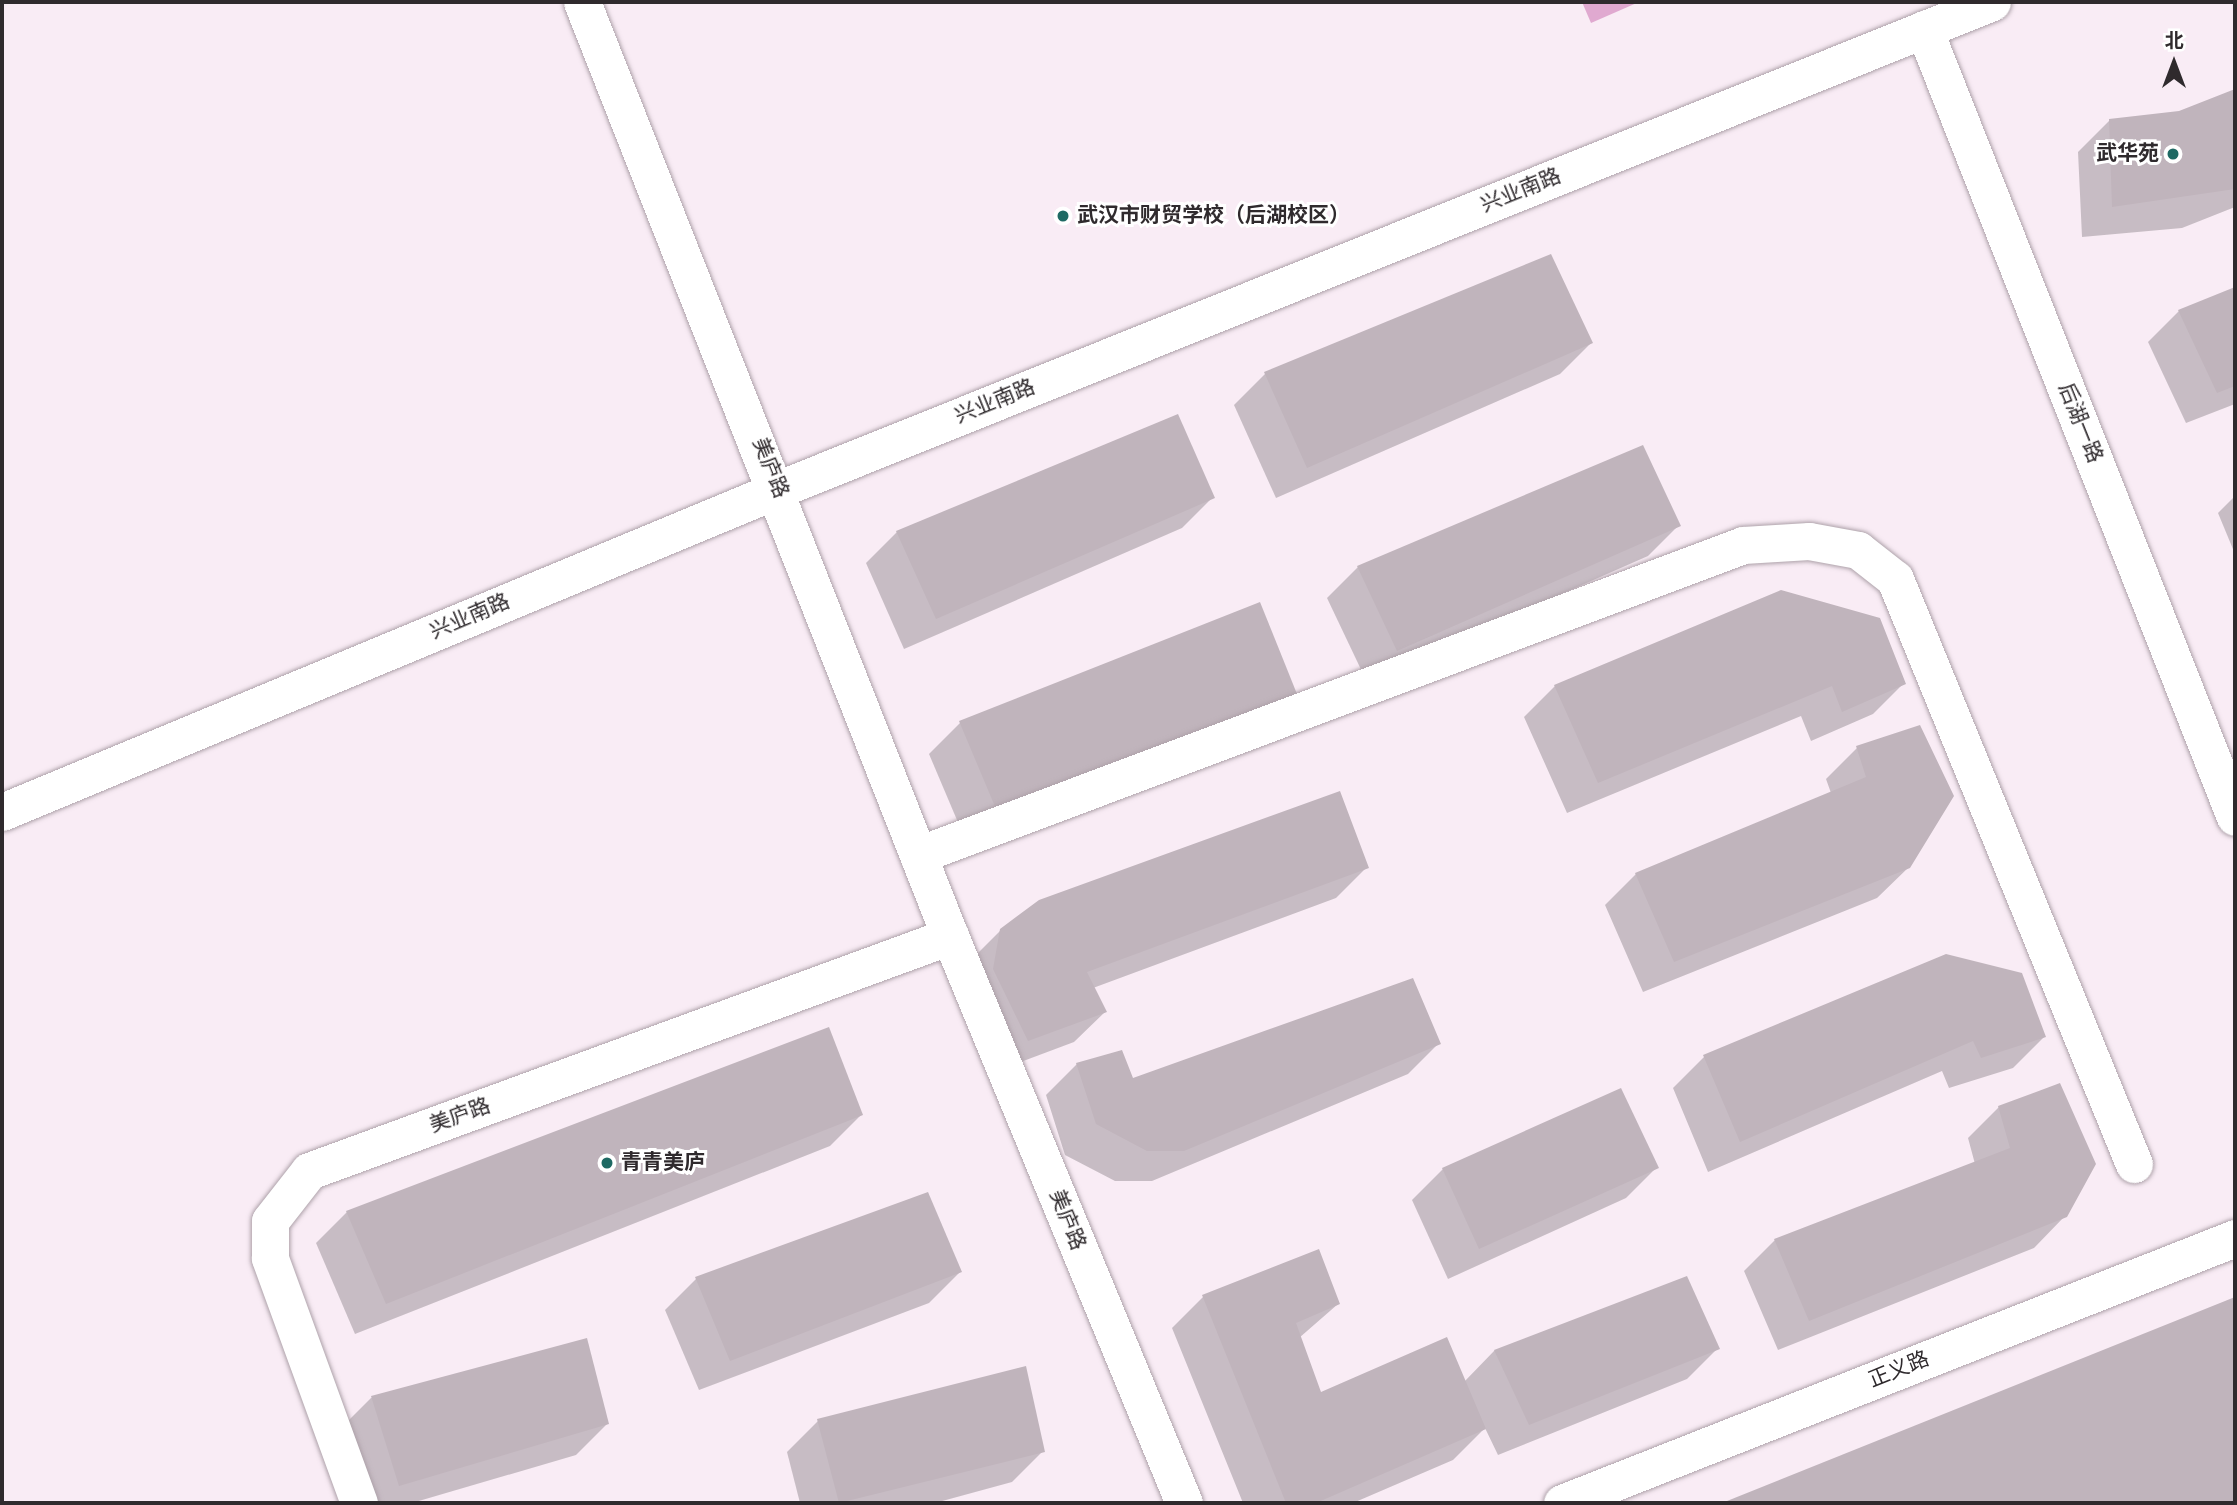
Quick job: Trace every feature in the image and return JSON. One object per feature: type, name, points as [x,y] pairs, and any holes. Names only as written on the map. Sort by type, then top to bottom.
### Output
[{"type":"street","name":"美庐路","points":[[582,2],[779,489],[950,936],[1184,1503]]},
{"type":"street","name":"兴业南路","points":[[2,812],[779,489],[1992,2]]},
{"type":"street","name":"后湖一路","points":[[1924,29],[2235,817]]},
{"type":"street","points":[[918,855],[1743,545],[1809,541],[1858,550],[1895,579],[2134,1164]]},
{"type":"street","name":"美庐路","points":[[359,1503],[270,1258],[270,1222],[309,1171],[950,936]]},
{"type":"street","name":"正义路","points":[[1562,1503],[2235,1237]]},
{"type":"shaded area","points":[[1582,2],[1639,2],[1591,23]]},
{"type":"building","name":"武华苑","points":[[2235,89],[2235,189],[2112,207],[2109,119],[2179,111]]},
{"type":"building","points":[[1551,254],[1593,343],[1307,468],[1264,372]]},
{"type":"building","points":[[2235,287],[2235,386],[2217,393],[2178,310]]},
{"type":"building","points":[[1178,414],[1215,498],[936,619],[896,531]]},
{"type":"building","points":[[1643,445],[1681,526],[1397,651],[1357,566]]},
{"type":"building","points":[[1781,590],[1880,618],[1906,684],[1842,712],[1832,686],[1598,783],[1554,685]]},
{"type":"building","points":[[1260,602],[1297,694],[999,816],[959,721]]},
{"type":"building","points":[[1920,725],[1954,796],[1910,868],[1674,962],[1635,873],[1866,777],[1856,746]]},
{"type":"building","points":[[1340,791],[1369,868],[1087,972],[1107,1012],[1028,1041],[993,969],[1000,929],[1039,900]]},
{"type":"building","points":[[1946,954],[2022,973],[2046,1037],[1981,1058],[1973,1041],[1740,1142],[1703,1055]]},
{"type":"building","points":[[1413,978],[1441,1044],[1184,1151],[1147,1151],[1096,1124],[1076,1063],[1122,1050],[1133,1078]]},
{"type":"building","name":"青青美庐","points":[[829,1027],[863,1115],[386,1304],[346,1211]]},
{"type":"building","points":[[2060,1083],[2096,1164],[2067,1217],[1809,1321],[1774,1239],[2010,1148],[1998,1106]]},
{"type":"building","points":[[1621,1088],[1659,1168],[1479,1249],[1442,1168]]},
{"type":"building","points":[[928,1192],[962,1272],[730,1361],[695,1277]]},
{"type":"building","points":[[1319,1249],[1340,1304],[1296,1323],[1321,1392],[1447,1337],[1486,1429],[1316,1503],[1286,1503],[1202,1295]]},
{"type":"building","points":[[1687,1276],[1720,1349],[1529,1425],[1494,1350]]},
{"type":"building","points":[[2235,1297],[2235,1503],[1722,1503]]},
{"type":"building","points":[[587,1338],[609,1424],[399,1486],[371,1396]]},
{"type":"building","points":[[1026,1366],[1045,1452],[839,1503],[817,1419]]},
{"type":"place","name":"武华苑","points":[[2173,154]]},
{"type":"place","name":"武汉市财贸学校（后湖校区）","points":[[1063,216]]},
{"type":"place","name":"青青美庐","points":[[607,1163]]}]
